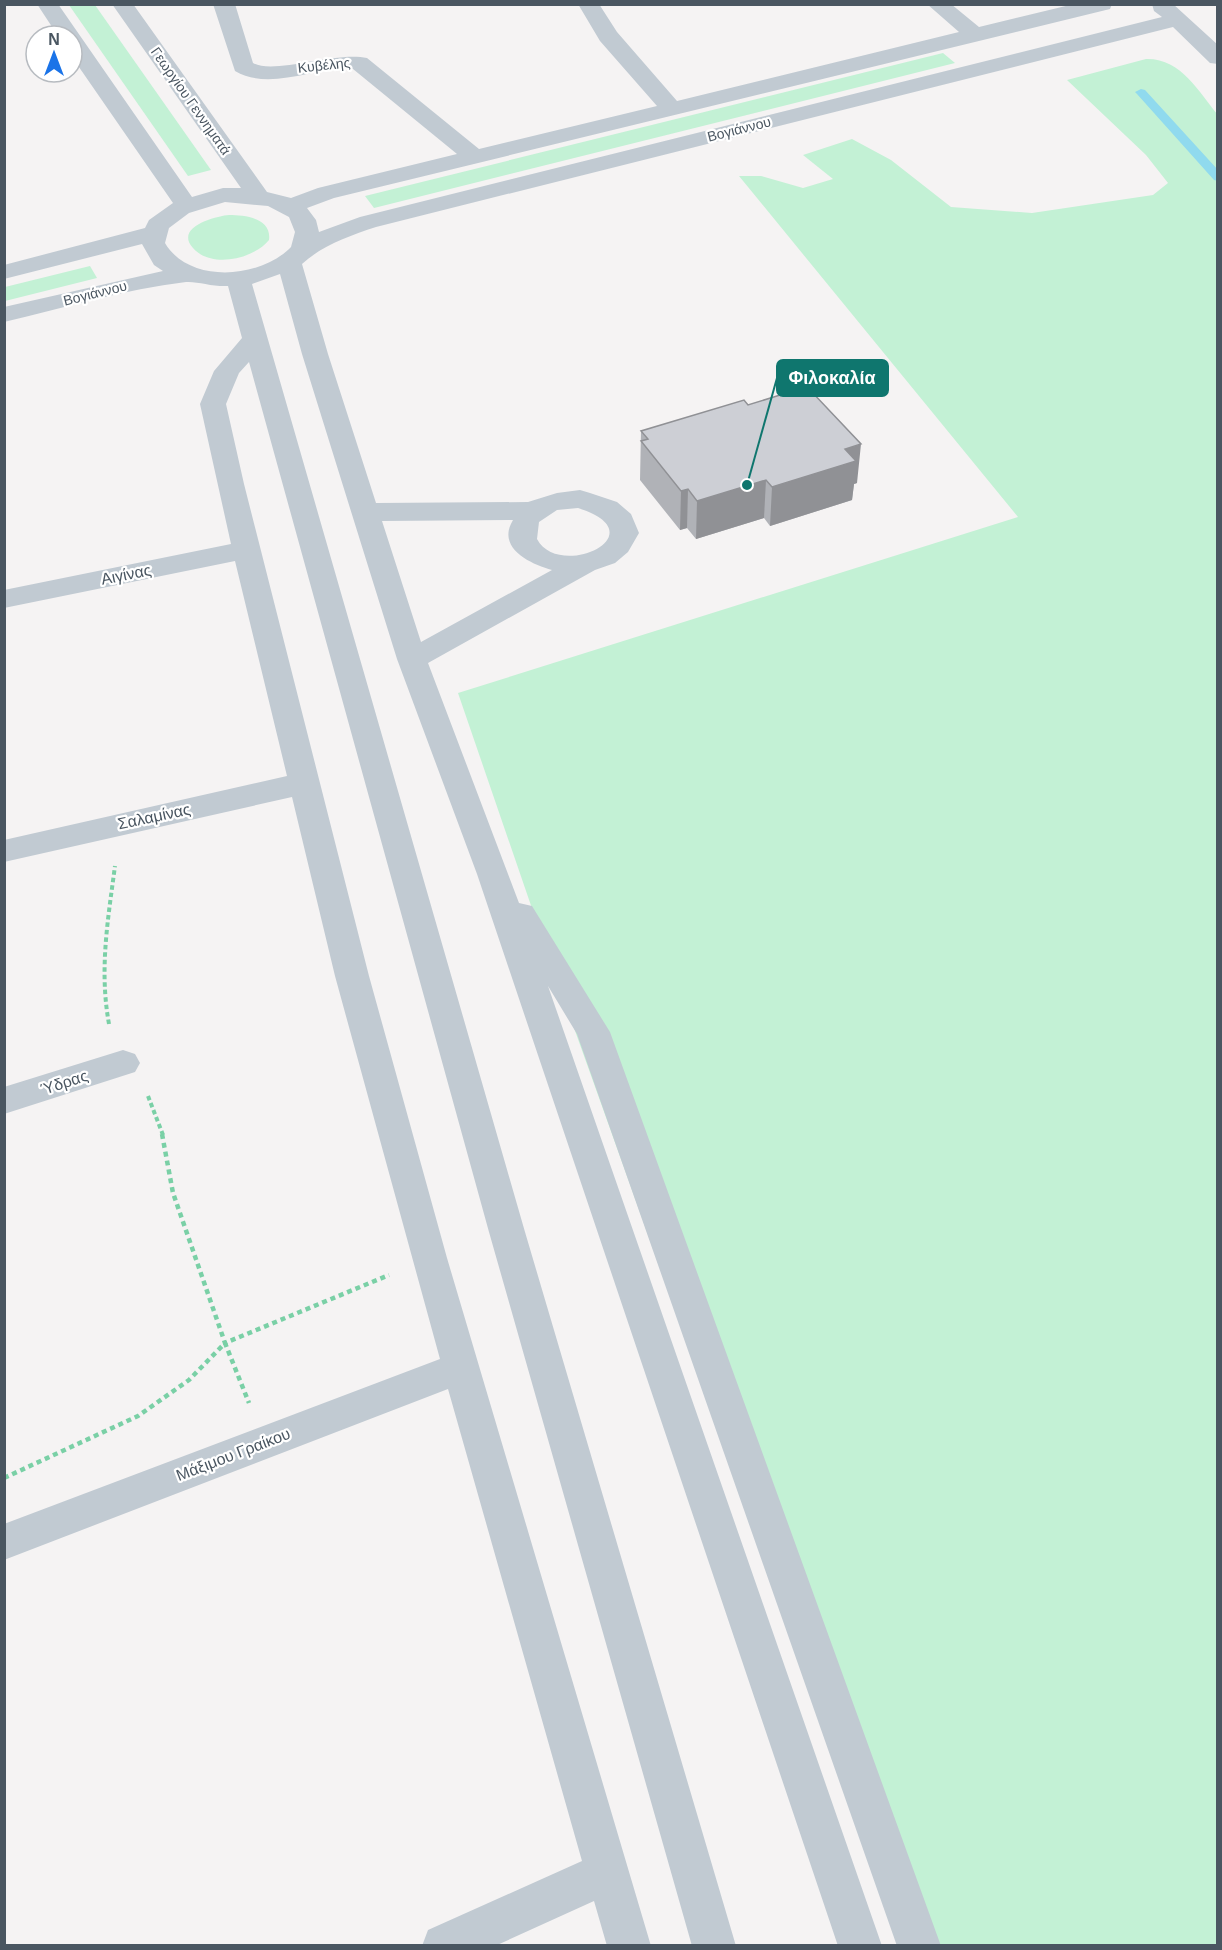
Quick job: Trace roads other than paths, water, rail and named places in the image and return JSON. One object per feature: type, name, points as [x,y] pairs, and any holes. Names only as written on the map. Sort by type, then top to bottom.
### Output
[{"type":"street","points":[[47,4],[61,24]]},
{"type":"street","name":"Γεωργίου Γεννηματά","points":[[122,4],[259,197]]},
{"type":"street","name":"Κυβέλης","points":[[224,4],[243,66],[247,70],[261,73],[337,62],[359,63],[475,157]]},
{"type":"street","points":[[588,4],[609,36],[671,108]]},
{"type":"street","points":[[937,4],[974,34]]},
{"type":"street","points":[[289,207],[326,193],[1102,4]]},
{"type":"street","points":[[1160,4],[1218,58]]},
{"type":"street","name":"Βογιάννου","points":[[154,233],[153,245],[157,257],[169,267],[185,275],[206,279],[238,279],[269,272],[336,233],[368,222],[1178,19]]},
{"type":"street","points":[[84,58],[186,205]]},
{"type":"street","points":[[4,272],[154,233],[170,214],[186,205],[223,195],[259,197],[289,207],[301,215],[307,226],[307,238],[296,256],[315,354],[412,659],[486,856],[860,1946]]},
{"type":"street","name":"Βογιάννου","points":[[4,315],[143,281],[185,275]]},
{"type":"street","points":[[238,279],[507,1232],[714,1946]]},
{"type":"street","points":[[255,339],[227,371],[213,404],[246,550],[352,976],[429,1258],[629,1946]]},
{"type":"street","points":[[412,659],[585,564],[602,560],[615,551],[623,541],[626,530],[621,518],[612,509],[597,502],[580,499],[563,500],[546,504],[532,511],[520,530],[527,549],[549,562],[585,564]]},
{"type":"street","points":[[366,512],[532,511]]},
{"type":"street","name":"Αιγίνας","points":[[4,598],[246,550]]},
{"type":"street","name":"Σαλαμίνας","points":[[4,851],[304,783]]},
{"type":"street","points":[[486,856],[592,1032],[919,1946]]},
{"type":"street","name":"Ύδρας","points":[[4,1101],[123,1063]]},
{"type":"street","name":"Μάξιμου Γραίκου","points":[[4,1542],[462,1367]]},
{"type":"street","points":[[444,1946],[609,1871]]},
{"type":"waterway","points":[[1141,92],[1218,178]]},
{"type":"place","name":"Φιλοκαλία","points":[[747,485]]}]
